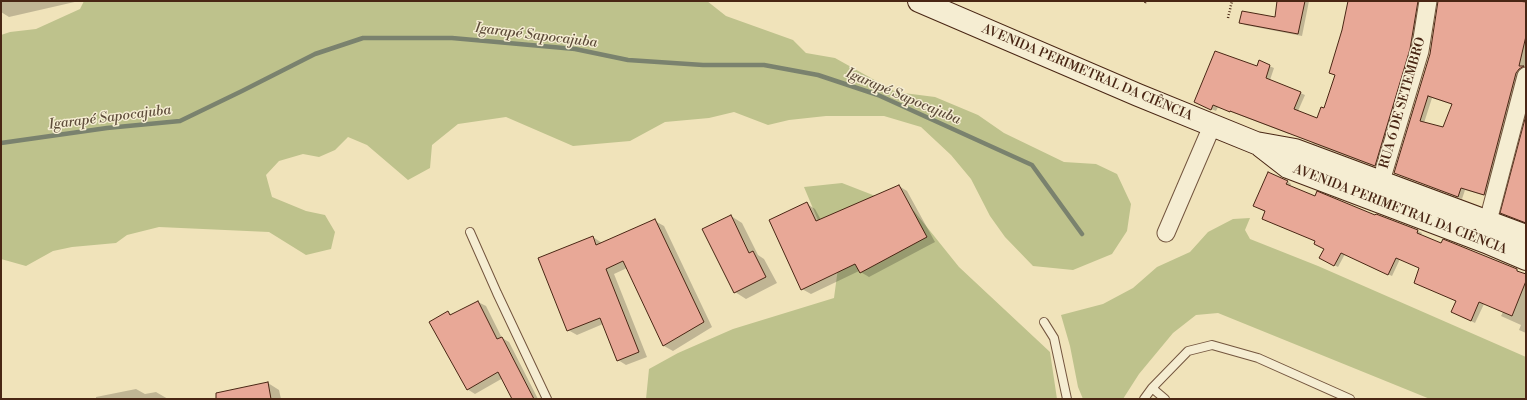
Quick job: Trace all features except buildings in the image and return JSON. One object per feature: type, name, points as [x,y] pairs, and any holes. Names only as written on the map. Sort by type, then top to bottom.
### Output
[{"type":"main road","name":"AVENIDA PERIMETRAL DA CIÊNCIA","points":[[919,1],[1212,126],[1256,143],[1295,150],[1526,236]]},
{"type":"main road","name":"AVENIDA PERIMETRAL DA CIÊNCIA","points":[[1256,143],[1288,167],[1486,242],[1526,259]]},
{"type":"street","name":"RUA 6 DE SETEMBRO","points":[[1381,181],[1420,51],[1428,1]]},
{"type":"street","points":[[1488,221],[1526,76]]},
{"type":"street","points":[[1166,233],[1212,126]]},
{"type":"lane","points":[[470,232],[497,294],[547,399]]},
{"type":"lane","points":[[1044,322],[1054,338],[1067,399]]},
{"type":"lane","points":[[1144,399],[1152,388],[1188,351],[1212,345],[1258,358],[1350,399]]},
{"type":"lane","points":[[1152,388],[1165,399]]},
{"type":"path","points":[[1228,18],[1232,1]]},
{"type":"green space","points":[[84,1],[707,1],[726,16],[793,40],[806,53],[835,58],[896,92],[935,97],[978,115],[1004,133],[1064,162],[1096,164],[1117,174],[1131,204],[1127,231],[1112,254],[1073,270],[1033,266],[1005,237],[990,216],[971,179],[951,155],[921,127],[884,116],[826,116],[789,120],[768,125],[734,112],[709,118],[665,122],[630,141],[573,146],[506,117],[458,124],[432,145],[430,168],[408,180],[367,145],[348,137],[335,150],[319,157],[303,154],[279,161],[266,175],[272,197],[306,211],[325,215],[335,232],[331,249],[306,255],[269,232],[159,227],[127,235],[116,243],[72,247],[53,251],[26,266],[1,259],[1,35],[10,32],[36,29],[80,9]]},
{"type":"green space","points":[[842,183],[914,211],[959,267],[1050,352],[1057,399],[646,399],[649,369],[678,353],[733,329],[834,298],[838,268],[804,187]]},
{"type":"green space","points":[[1250,218],[1245,230],[1250,239],[1318,266],[1526,357],[1526,399],[1430,399],[1218,313],[1196,315],[1173,333],[1139,374],[1123,399],[1083,399],[1078,387],[1070,346],[1061,315],[1103,304],[1133,288],[1157,267],[1190,252],[1208,232],[1233,219]]},
{"type":"waterway","name":"Igarapé Sapocajuba","points":[[1,143],[107,128],[180,121],[315,54],[363,38],[452,38],[575,49],[628,60],[703,65],[764,65],[818,75],[878,95],[1032,165],[1082,234]]}]
